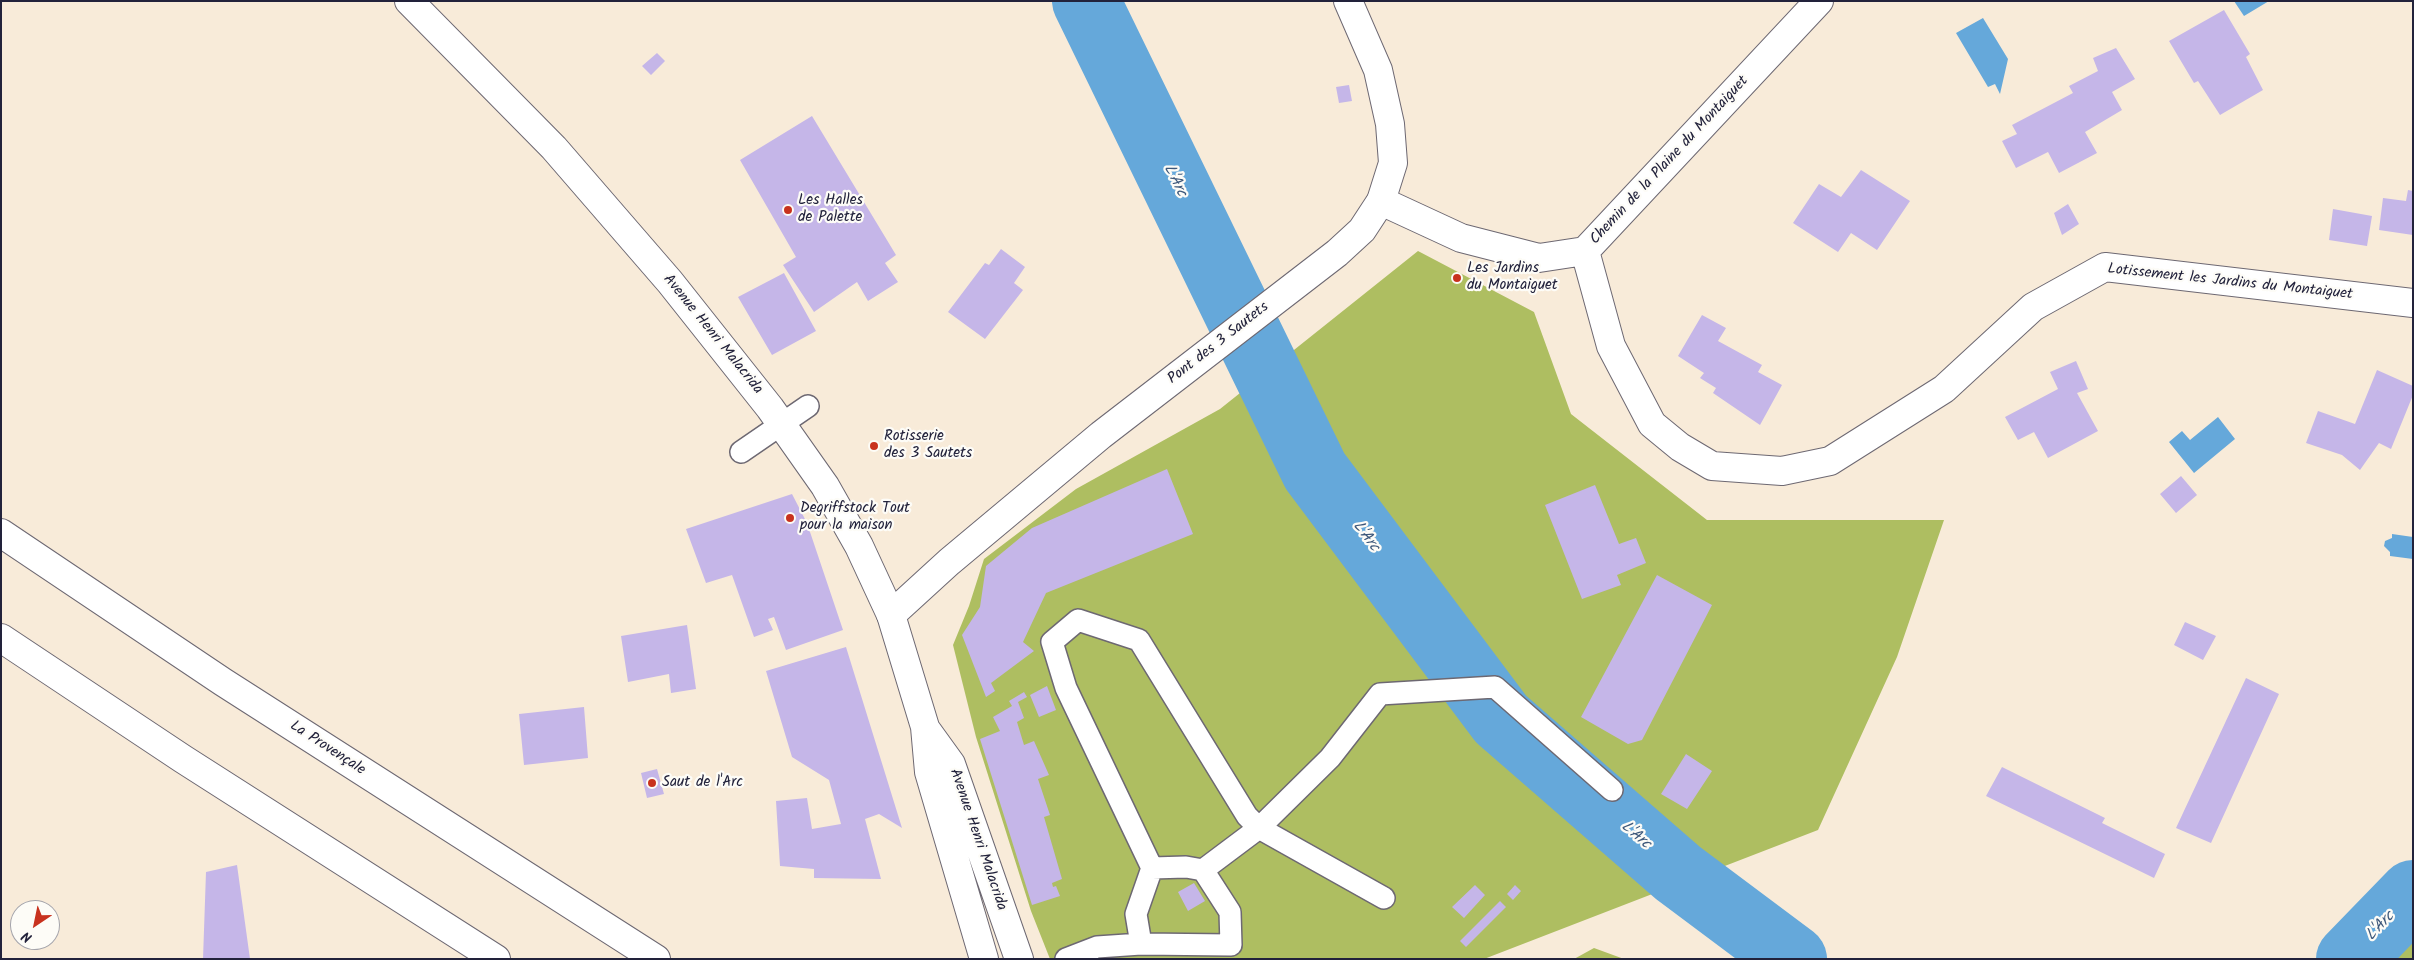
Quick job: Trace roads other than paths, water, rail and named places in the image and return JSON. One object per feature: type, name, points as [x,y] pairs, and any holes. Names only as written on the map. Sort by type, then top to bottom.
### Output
[{"type":"main road","name":"Avenue Henri Malacrida","points":[[409,1],[560,156],[670,282],[781,424],[825,486],[859,546],[891,615],[925,727],[929,772],[984,959]]},
{"type":"main road","name":"Pont des 3 Sautets","points":[[891,615],[949,562],[1101,435],[1337,253],[1362,230],[1381,201],[1393,163],[1390,124],[1378,70],[1348,1]]},
{"type":"main road","name":"Chemin de la Plaine du Montaiguet","points":[[1381,201],[1461,238],[1539,258],[1585,251],[1819,1]]},
{"type":"main road","name":"Lotissement les Jardins du Montaiguet","points":[[1585,251],[1611,346],[1652,424],[1680,447],[1712,466],[1782,471],[1830,461],[1847,451],[1944,389],[2033,307],[2105,266],[2413,303]]},
{"type":"main road","name":"La Provençale","points":[[1,533],[223,682],[656,959]]},
{"type":"main road","points":[[1,638],[183,759],[496,959]]},
{"type":"main road","name":"Avenue Henri Malacrida","points":[[925,727],[952,764],[1019,959]]},
{"type":"lane","points":[[740,452],[808,406]]},
{"type":"lane","points":[[1141,944],[1136,914],[1152,868],[1066,688],[1052,642],[1078,620],[1139,640],[1247,816],[1259,828],[1384,898]]},
{"type":"lane","points":[[1152,868],[1186,867],[1203,870],[1259,828],[1330,758],[1380,694],[1444,692],[1495,687],[1612,790]]},
{"type":"lane","points":[[1066,959],[1097,947],[1141,944],[1231,945],[1230,912],[1203,870]]},
{"type":"water","points":[[2234,1],[2269,1],[2244,16]]},
{"type":"water","points":[[1983,18],[2008,59],[2000,94],[1995,84],[1988,87],[1956,33]]},
{"type":"water","points":[[2218,417],[2235,439],[2194,473],[2169,442],[2182,431],[2190,440]]},
{"type":"water","points":[[2392,534],[2413,537],[2413,559],[2390,556],[2390,552],[2384,546],[2385,541],[2392,538]]},
{"type":"waterway","name":"L'Arc","points":[[1086,1],[1315,471],[1501,719],[1678,873],[1793,959]]},
{"type":"waterway","name":"L'Arc","points":[[2350,959],[2413,894]]},
{"type":"place","name":"Les Halles de Palette","points":[[788,210]]},
{"type":"place","name":"Les Jardins du Montaiguet","points":[[1457,278]]},
{"type":"place","name":"Rotisserie des 3 Sautets","points":[[874,446]]},
{"type":"place","name":"Degriffstock Tout pour la maison","points":[[790,518]]},
{"type":"place","name":"Saut de l'Arc","points":[[652,783]]}]
